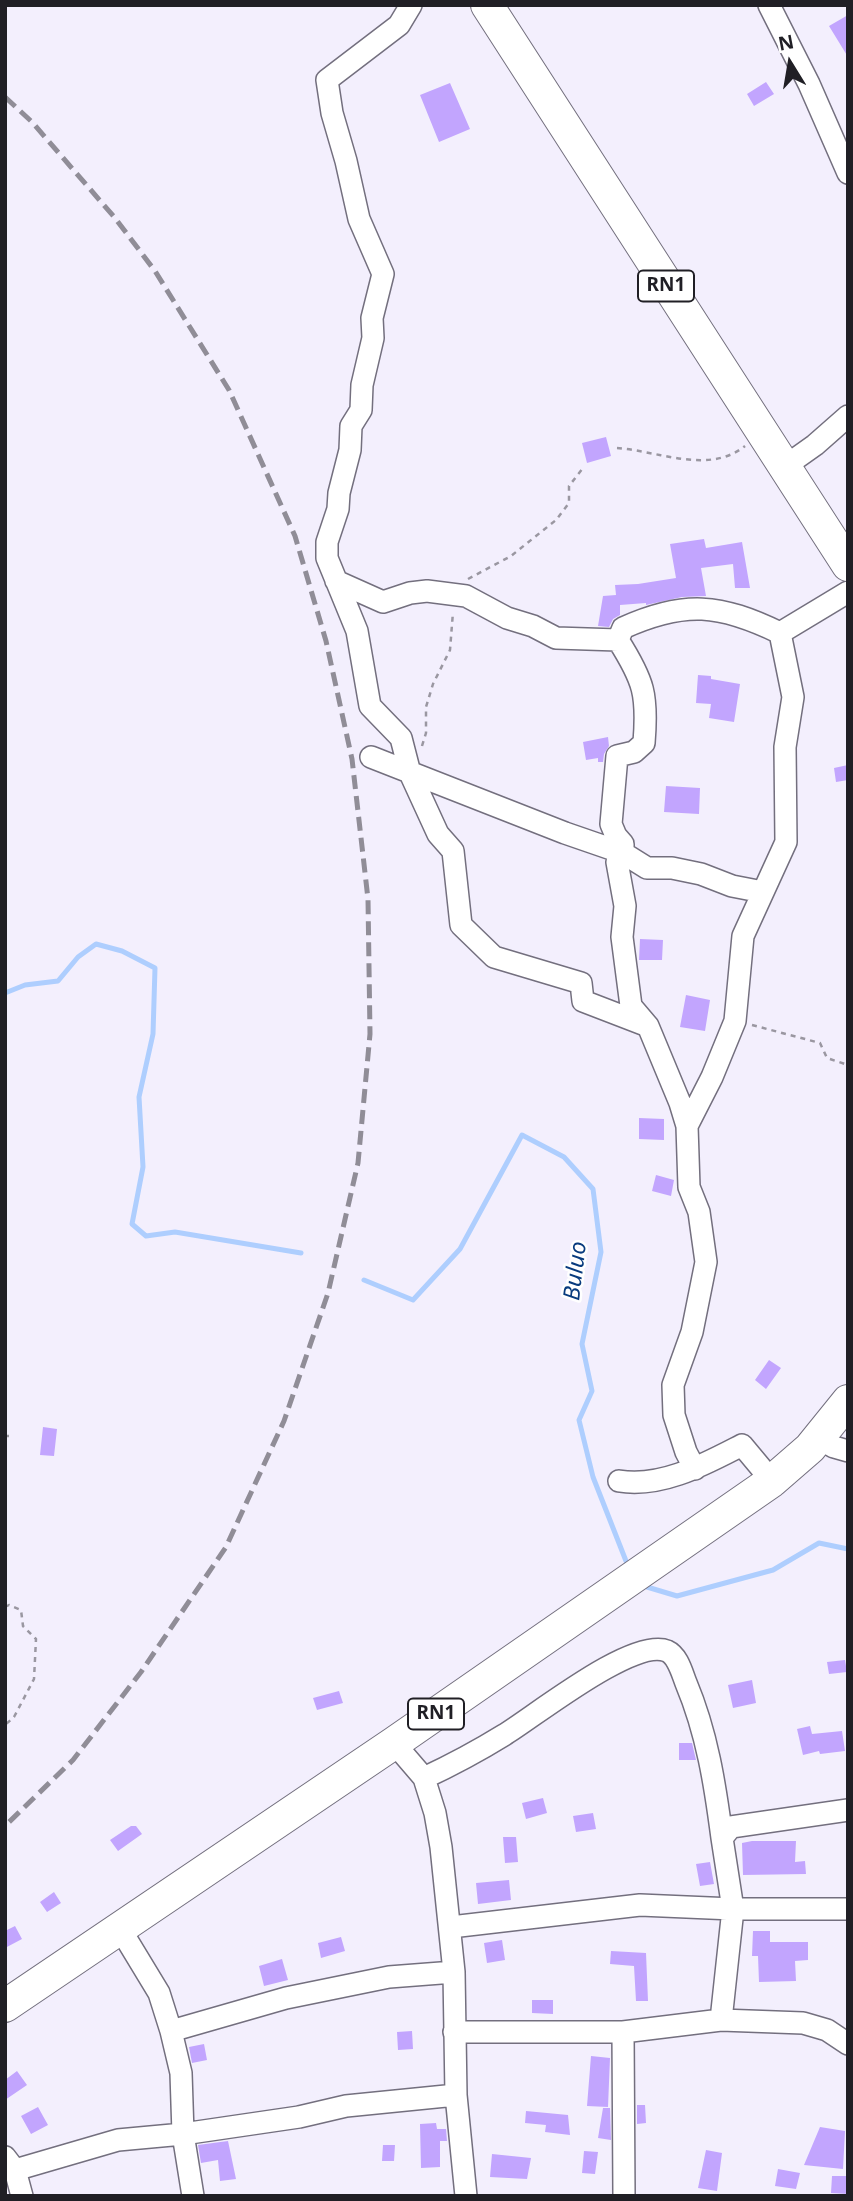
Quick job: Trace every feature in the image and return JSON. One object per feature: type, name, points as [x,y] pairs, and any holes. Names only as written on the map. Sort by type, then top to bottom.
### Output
[{"type":"highway","name":"RN1","points":[[486,5],[848,565]]},
{"type":"highway","name":"RN1","points":[[5,2006],[394,1743],[772,1481],[818,1438],[848,1401]]},
{"type":"street","points":[[411,5],[399,25],[327,80],[332,113],[359,219],[383,274],[372,318],[373,338],[362,385],[361,410],[351,426],[350,450],[339,493],[338,509],[327,542],[327,558],[357,631],[370,706],[401,738],[410,774],[438,834],[453,851],[461,925],[494,957],[581,983],[583,1001],[648,1026]]},
{"type":"street","points":[[769,5],[809,84],[848,173]]},
{"type":"street","points":[[784,467],[815,445],[848,416]]},
{"type":"street","points":[[336,581],[383,603],[410,593],[427,591],[466,596],[508,618],[533,626],[556,638],[618,640]]},
{"type":"street","points":[[780,633],[848,592]]},
{"type":"street","points":[[618,640],[623,628],[650,616],[677,610],[733,612],[780,633]]},
{"type":"street","points":[[687,1126],[712,1077],[735,1021],[743,936],[786,842],[785,747],[793,697],[780,633]]},
{"type":"street","points":[[618,640],[636,670],[647,705],[644,743],[634,752],[617,756],[611,824],[623,844],[623,853],[617,862],[625,906],[622,937],[631,1006],[648,1026],[687,1126],[689,1187],[699,1212],[706,1262],[692,1332],[673,1385],[674,1415],[686,1452],[695,1469]]},
{"type":"street","points":[[371,757],[623,853],[647,868],[701,874],[732,886],[763,892]]},
{"type":"street","points":[[818,1438],[848,1451]]},
{"type":"street","points":[[619,1481],[636,1484],[695,1469],[741,1445],[772,1481]]},
{"type":"street","points":[[424,1778],[455,1764],[506,1734],[589,1677],[626,1659],[652,1651],[666,1651],[673,1656],[701,1723],[709,1752],[733,1909],[721,2020]]},
{"type":"street","points":[[394,1743],[424,1778],[435,1814],[451,1927],[456,2095],[466,2196]]},
{"type":"street","points":[[722,1838],[731,1827],[848,1810]]},
{"type":"street","points":[[451,1927],[640,1905],[733,1909],[848,1909]]},
{"type":"street","points":[[119,1927],[159,1993],[172,2031],[181,2073],[183,2134],[193,2196]]},
{"type":"street","points":[[172,2031],[286,1998],[389,1977],[454,1972]]},
{"type":"street","points":[[454,2032],[623,2032],[721,2020],[803,2023],[827,2031],[848,2044]]},
{"type":"street","points":[[623,2032],[624,2196]]},
{"type":"street","points":[[22,2196],[10,2164],[118,2140],[183,2134],[299,2117],[346,2106],[456,2095]]},
{"type":"path","points":[[617,448],[706,462],[734,455],[761,433]]},
{"type":"path","points":[[735,1021],[820,1043],[827,1058],[848,1065]]},
{"type":"path","points":[[5,1607],[9,1605],[21,1609],[23,1626],[36,1639],[34,1679],[14,1717],[5,1725]]},
{"type":"building","points":[[848,15],[848,57],[829,26]]},
{"type":"building","points":[[766,82],[774,94],[754,106],[747,94]]},
{"type":"building","points":[[450,83],[470,129],[439,142],[420,95]]},
{"type":"building","points":[[606,437],[611,456],[587,463],[582,443]]},
{"type":"building","points":[[704,539],[706,548],[742,542],[750,588],[735,588],[733,564],[701,568],[706,596],[682,597],[646,605],[620,605],[620,615],[613,619],[609,627],[598,626],[603,596],[616,595],[615,585],[676,578],[670,544]]},
{"type":"building","points":[[698,675],[740,684],[734,722],[709,718],[711,704],[696,703]]},
{"type":"building","points":[[608,737],[609,746],[603,762],[598,762],[598,758],[586,760],[583,742]]},
{"type":"building","points":[[848,765],[848,780],[836,782],[834,768]]},
{"type":"building","points":[[666,786],[700,788],[699,814],[664,812]]},
{"type":"building","points":[[640,939],[663,940],[662,960],[639,960]]},
{"type":"building","points":[[686,995],[710,1000],[705,1031],[680,1027]]},
{"type":"building","points":[[639,1118],[664,1119],[664,1140],[639,1139]]},
{"type":"building","points":[[656,1175],[674,1180],[671,1196],[652,1191]]},
{"type":"building","points":[[769,1360],[781,1368],[766,1389],[755,1380]]},
{"type":"building","points":[[43,1427],[57,1429],[54,1456],[40,1455]]},
{"type":"building","points":[[845,1660],[847,1672],[829,1674],[827,1662]]},
{"type":"building","points":[[752,1680],[756,1703],[733,1708],[728,1685]]},
{"type":"building","points":[[339,1691],[343,1703],[317,1710],[313,1698]]},
{"type":"building","points":[[810,1726],[812,1734],[842,1731],[845,1751],[820,1754],[819,1751],[803,1755],[797,1729]]},
{"type":"building","points":[[679,1743],[692,1743],[696,1760],[679,1760]]},
{"type":"building","points":[[543,1798],[547,1813],[526,1819],[522,1803]]},
{"type":"building","points":[[593,1813],[596,1829],[576,1832],[573,1816]]},
{"type":"building","points":[[131,1826],[136,1826],[142,1834],[118,1851],[110,1840]]},
{"type":"building","points":[[503,1837],[516,1837],[518,1862],[505,1863]]},
{"type":"building","points":[[796,1841],[795,1862],[805,1861],[806,1874],[743,1875],[742,1843]]},
{"type":"building","points":[[710,1862],[714,1884],[700,1886],[696,1864]]},
{"type":"building","points":[[509,1880],[511,1900],[478,1904],[476,1883]]},
{"type":"building","points":[[54,1892],[61,1903],[47,1912],[40,1902]]},
{"type":"building","points":[[15,1926],[22,1939],[5,1948],[5,1931]]},
{"type":"building","points":[[753,1931],[770,1931],[770,1942],[808,1942],[808,1960],[795,1961],[796,1981],[759,1982],[758,1956],[752,1956]]},
{"type":"building","points":[[341,1937],[345,1951],[321,1958],[318,1943]]},
{"type":"building","points":[[502,1940],[505,1960],[487,1963],[484,1943]]},
{"type":"building","points":[[611,1951],[646,1953],[648,2001],[636,2001],[634,1966],[610,1964]]},
{"type":"building","points":[[282,1959],[288,1980],[264,1986],[259,1966]]},
{"type":"building","points":[[532,2000],[553,2000],[553,2014],[532,2013]]},
{"type":"building","points":[[412,2031],[413,2049],[398,2050],[397,2032]]},
{"type":"building","points":[[204,2044],[207,2060],[192,2063],[189,2047]]},
{"type":"building","points":[[591,2056],[610,2058],[608,2107],[587,2106]]},
{"type":"building","points":[[17,2071],[27,2085],[5,2100],[5,2080]]},
{"type":"building","points":[[637,2105],[645,2105],[646,2123],[637,2124]]},
{"type":"building","points":[[38,2107],[48,2125],[31,2134],[21,2116]]},
{"type":"building","points":[[603,2108],[610,2108],[611,2140],[598,2138]]},
{"type":"building","points":[[526,2111],[568,2115],[570,2135],[545,2132],[546,2125],[525,2123]]},
{"type":"building","points":[[436,2123],[437,2129],[446,2129],[447,2141],[440,2141],[440,2167],[421,2168],[420,2124]]},
{"type":"building","points":[[820,2127],[845,2131],[843,2169],[804,2165]]},
{"type":"building","points":[[228,2141],[236,2179],[220,2181],[218,2160],[201,2163],[198,2145]]},
{"type":"building","points":[[383,2145],[395,2145],[394,2161],[382,2161]]},
{"type":"building","points":[[706,2150],[722,2153],[717,2191],[698,2188]]},
{"type":"building","points":[[584,2151],[598,2152],[595,2174],[582,2173]]},
{"type":"building","points":[[492,2154],[531,2158],[527,2179],[490,2177]]},
{"type":"building","points":[[778,2169],[800,2173],[796,2189],[775,2186]]},
{"type":"building","points":[[832,2176],[848,2176],[848,2194],[831,2193]]},
{"type":"waterway","name":"Buluo","points":[[5,993],[25,985],[58,981],[78,957],[96,944],[122,951],[155,968],[153,1034],[139,1097],[143,1167],[132,1224],[146,1236],[175,1232],[301,1253]]},
{"type":"waterway","name":"Buluo","points":[[364,1280],[413,1300],[460,1249],[522,1135],[564,1157],[593,1189],[601,1252],[582,1344],[592,1391],[579,1420],[593,1477],[626,1561]]},
{"type":"waterway","name":"Buluo","points":[[647,1587],[677,1596],[773,1570],[819,1543],[848,1549]]},
{"type":"railway","points":[[5,97],[32,122],[115,218],[155,271],[229,390],[295,536],[326,641],[352,759],[368,899],[370,1034],[358,1163],[328,1293],[284,1421],[226,1547],[141,1672],[73,1760],[5,1826]]}]
